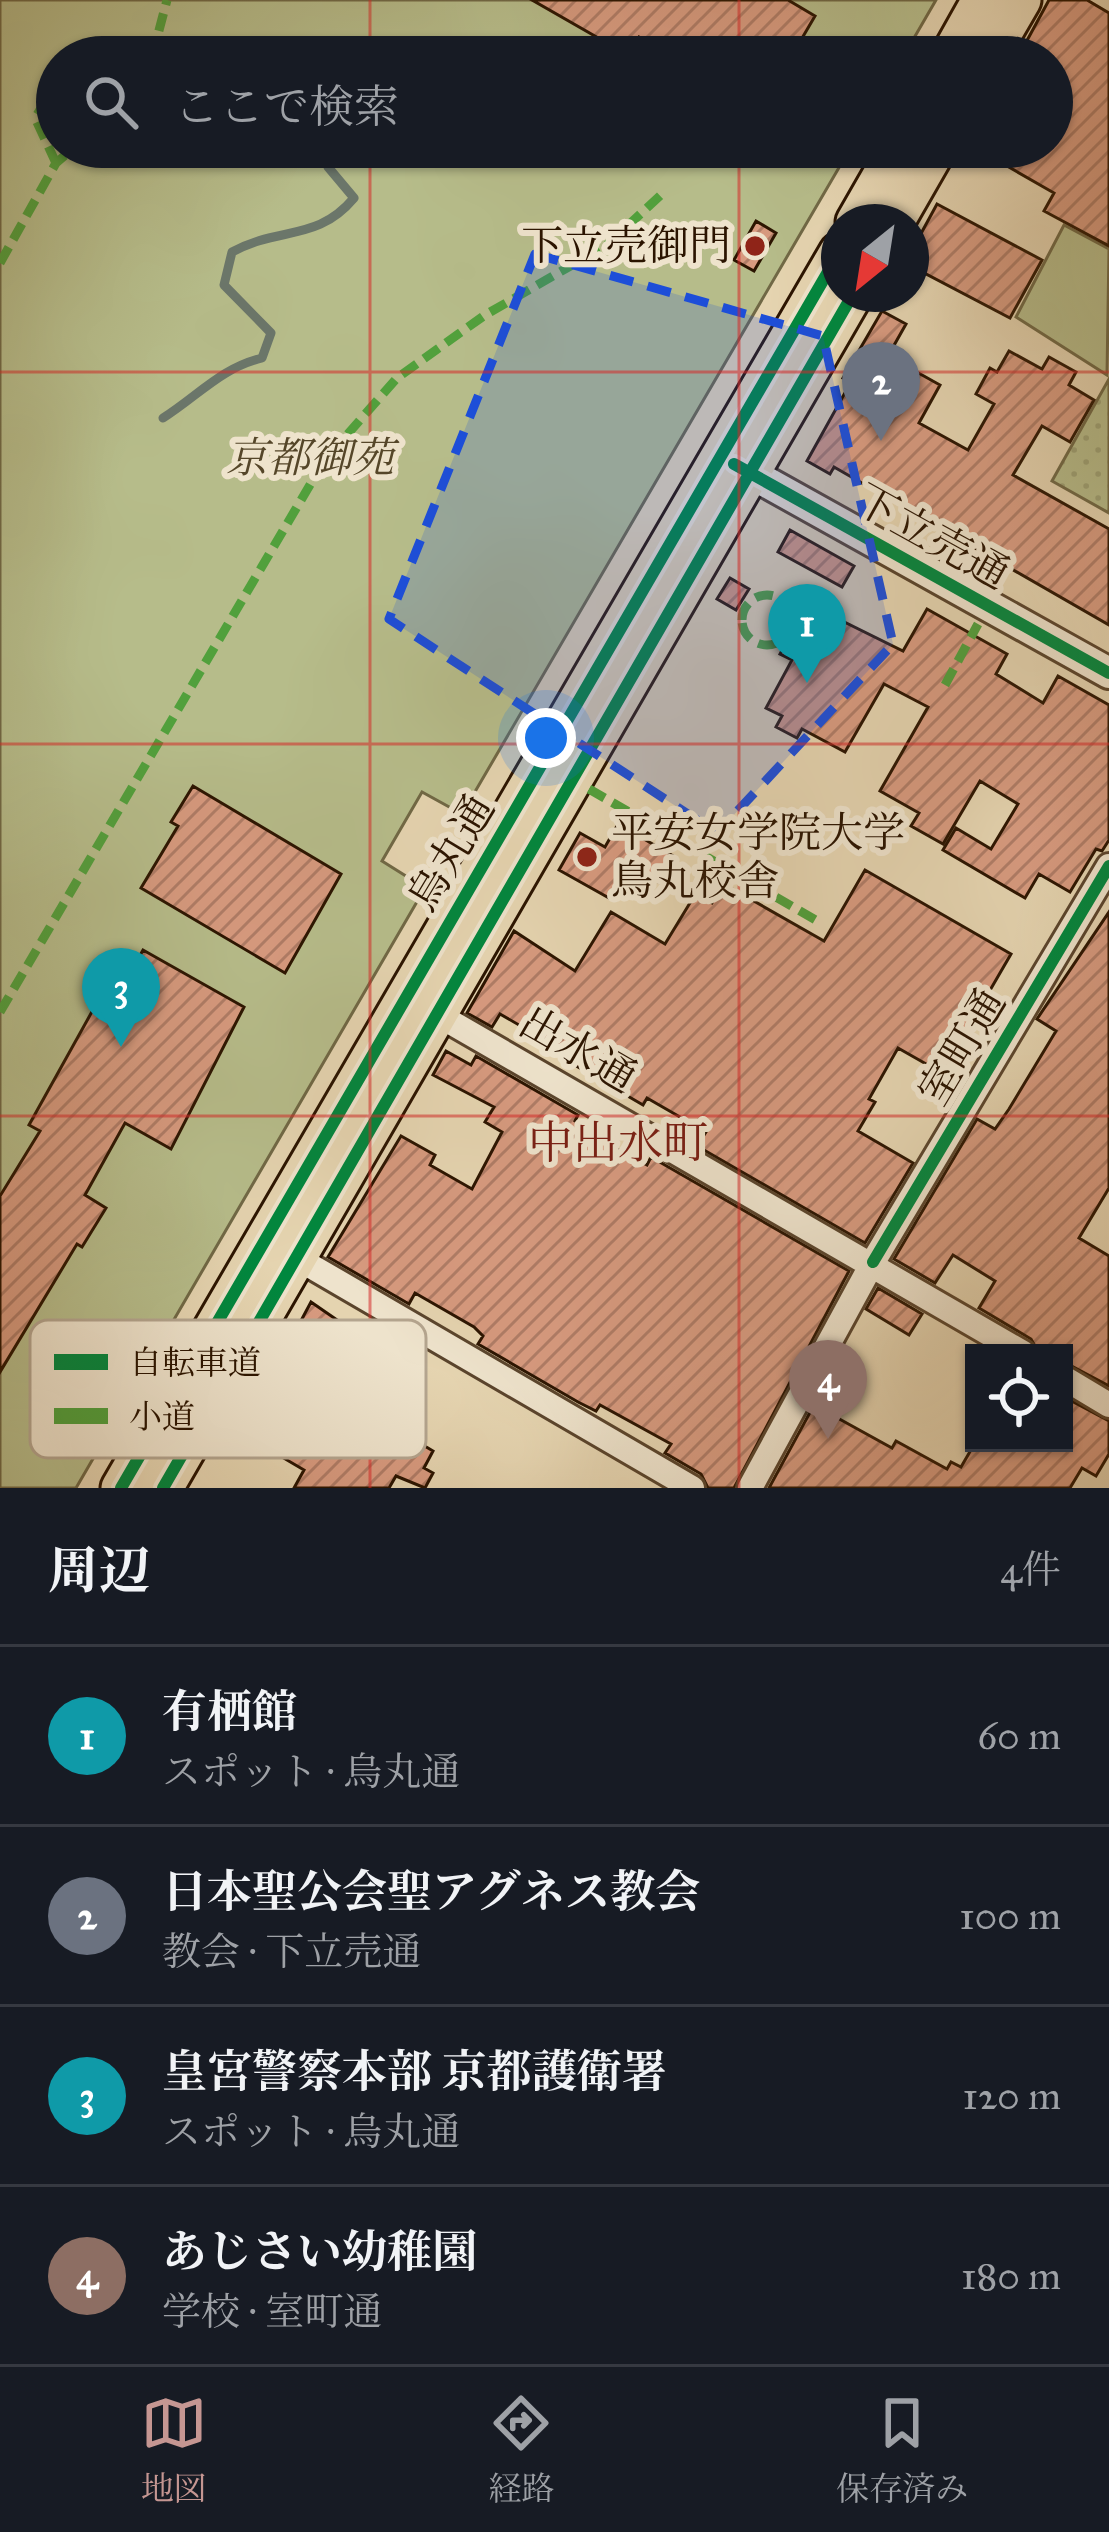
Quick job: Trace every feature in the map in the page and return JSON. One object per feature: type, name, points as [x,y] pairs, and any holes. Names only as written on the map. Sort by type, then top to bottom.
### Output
[{"type":"highway","points":[[962,36],[982,0]]},
{"type":"highway","points":[[1000,36],[1021,0]]},
{"type":"highway","points":[[866,204],[887,168]]},
{"type":"highway","points":[[904,204],[925,168]]},
{"type":"highway","name":"烏丸通","points":[[737,466],[821,291]]},
{"type":"highway","name":"烏丸通","points":[[224,1320],[419,1004],[737,466],[841,312]]},
{"type":"highway","name":"烏丸通","points":[[261,1320],[297,1258],[419,1004]]},
{"type":"highway","name":"烏丸通","points":[[121,1488],[139,1458]]},
{"type":"highway","name":"烏丸通","points":[[163,1488],[180,1458]]},
{"type":"street","name":"下立売通","points":[[737,466],[1109,673]]},
{"type":"street","name":"室町通","points":[[750,1488],[874,1262],[1109,866]]},
{"type":"street","name":"出水通","points":[[419,1004],[874,1262],[1008,1344]]},
{"type":"street","points":[[297,1258],[403,1320]]},
{"type":"street","points":[[426,1333],[692,1488]]},
{"type":"street","points":[[1073,1383],[1109,1405]]},
{"type":"highlighted area","points":[[535,254],[823,336],[893,644],[717,833],[389,619]]},
{"type":"green space","name":"京都御苑","points":[[0,0],[936,0],[915,36],[36,36],[36,168],[839,168],[462,814],[422,792],[382,861],[425,888],[174,1320],[30,1320],[30,1458],[93,1458],[76,1488],[0,1488]]},
{"type":"green space","points":[[1064,225],[1109,249],[1107,375],[1016,317]]},
{"type":"green space","points":[[1109,379],[1109,513],[1052,481]]},
{"type":"building","points":[[532,0],[788,0],[815,16],[803,36],[595,36]]},
{"type":"building","points":[[1049,0],[1087,0],[1109,13],[1109,246],[1044,211],[1054,193],[1011,168],[1073,168],[1073,36],[1029,36]]},
{"type":"building","points":[[937,204],[1042,260],[1010,318],[929,275],[929,219]]},
{"type":"building","name":"下立売御門","points":[[756,221],[776,233],[754,271],[734,260]]},
{"type":"building","points":[[881,312],[906,324],[888,356],[940,385],[919,423],[968,450],[994,404],[976,394],[990,368],[997,372],[1009,351],[1042,369],[1049,357],[1076,372],[1069,385],[1094,400],[1070,442],[1042,426],[1013,475],[1109,529],[1109,625],[834,467],[830,474],[807,461],[851,382],[843,378]]},
{"type":"building","points":[[790,530],[854,566],[842,587],[778,552]]},
{"type":"building","points":[[730,578],[749,589],[736,610],[717,599]]},
{"type":"building","points":[[927,609],[1007,654],[996,674],[1043,703],[1058,676],[1109,705],[1109,840],[1102,851],[1096,849],[1070,892],[1039,874],[1025,898],[943,850],[956,828],[991,849],[1018,804],[980,781],[943,844],[911,826],[919,813],[880,791],[928,707],[884,684],[845,752],[802,729],[797,738],[776,727],[782,716],[766,708],[792,660],[780,654],[793,630],[808,638],[822,611],[903,651]]},
{"type":"building","points":[[193,786],[341,874],[285,973],[141,888],[178,826],[171,822]]},
{"type":"building","points":[[618,824],[675,857],[660,883],[629,865],[609,898],[559,870],[580,833],[605,847]]},
{"type":"building","points":[[865,870],[1011,954],[942,1073],[898,1048],[869,1099],[875,1102],[858,1131],[913,1163],[865,1243],[697,1146],[706,1132],[647,1098],[643,1105],[542,1046],[545,1040],[500,1014],[492,1027],[467,1013],[514,931],[575,971],[611,912],[665,944],[696,893],[712,903],[720,889],[728,894],[731,888],[824,941]]},
{"type":"building","points":[[1109,912],[1109,1188],[1079,1238],[1109,1256],[1109,1386],[1073,1367],[1073,1344],[1034,1344],[979,1308],[995,1281],[953,1255],[935,1283],[894,1259],[977,1119],[995,1129],[1056,1031],[1037,1019]]},
{"type":"building","points":[[143,950],[244,1007],[171,1149],[125,1123],[85,1195],[106,1208],[82,1247],[77,1244],[0,1372],[0,1196],[40,1131],[29,1125],[109,981],[122,988]]},
{"type":"building","points":[[446,1051],[471,1065],[476,1056],[578,1115],[575,1121],[593,1131],[591,1135],[647,1165],[651,1157],[849,1271],[734,1488],[708,1488],[701,1474],[665,1453],[671,1444],[600,1405],[596,1411],[578,1402],[478,1344],[483,1336],[474,1327],[415,1293],[409,1304],[328,1257],[401,1136],[435,1155],[430,1165],[472,1189],[502,1132],[485,1122],[494,1107],[433,1075]]},
{"type":"building","points":[[878,1288],[922,1314],[909,1335],[866,1309]]},
{"type":"building","points":[[311,1302],[337,1320],[301,1320]]},
{"type":"building","points":[[1073,1402],[1109,1421],[1109,1454],[1096,1476],[1082,1468],[1070,1488],[769,1488],[814,1405],[892,1448],[896,1441],[947,1469],[951,1462],[961,1467],[970,1452],[1073,1452]]},
{"type":"building","points":[[426,1447],[433,1451],[424,1468],[433,1473],[425,1488],[396,1476],[389,1488],[294,1488],[304,1470],[284,1458],[426,1458]]},
{"type":"waterway","points":[[163,418],[222,375],[262,358],[271,333],[224,285],[232,252],[312,228],[340,212],[354,198],[329,168]]},
{"type":"marked path","points":[[158,36],[167,0]]},
{"type":"marked path","points":[[36,116],[36,120]]},
{"type":"marked path","points":[[0,263],[53,168]]},
{"type":"marked path","points":[[0,1012],[324,461],[397,378],[485,315],[607,245],[663,193]]},
{"type":"marked path","points":[[767,595],[784,603],[792,620],[784,637],[767,645],[750,637],[742,620],[750,603],[767,595]]},
{"type":"marked path","points":[[945,685],[978,624]]},
{"type":"marked path","points":[[589,789],[821,923]]},
{"type":"cycle path","points":[[219,1320],[821,284]]},
{"type":"cycle path","points":[[260,1320],[843,312]]},
{"type":"cycle path","points":[[734,464],[1109,673]]},
{"type":"cycle path","points":[[873,1262],[1109,866]]},
{"type":"cycle path","points":[[121,1488],[138,1458]]},
{"type":"cycle path","points":[[163,1488],[180,1458]]},
{"type":"place","name":"下立売御門","points":[[755,246]]},
{"type":"place","name":"日本聖公会聖アグネス教会","points":[[881,441]]},
{"type":"place","name":"有栖館","points":[[807,683]]},
{"type":"place","name":"平安女学院大学 鳥丸校舎","points":[[587,857]]},
{"type":"place","name":"皇宮警察本部 京都護衛署","points":[[121,1047]]},
{"type":"place","name":"あじさい幼稚園","points":[[828,1439]]},
{"type":"district","name":"中出水町","points":[[618,1142]]}]
